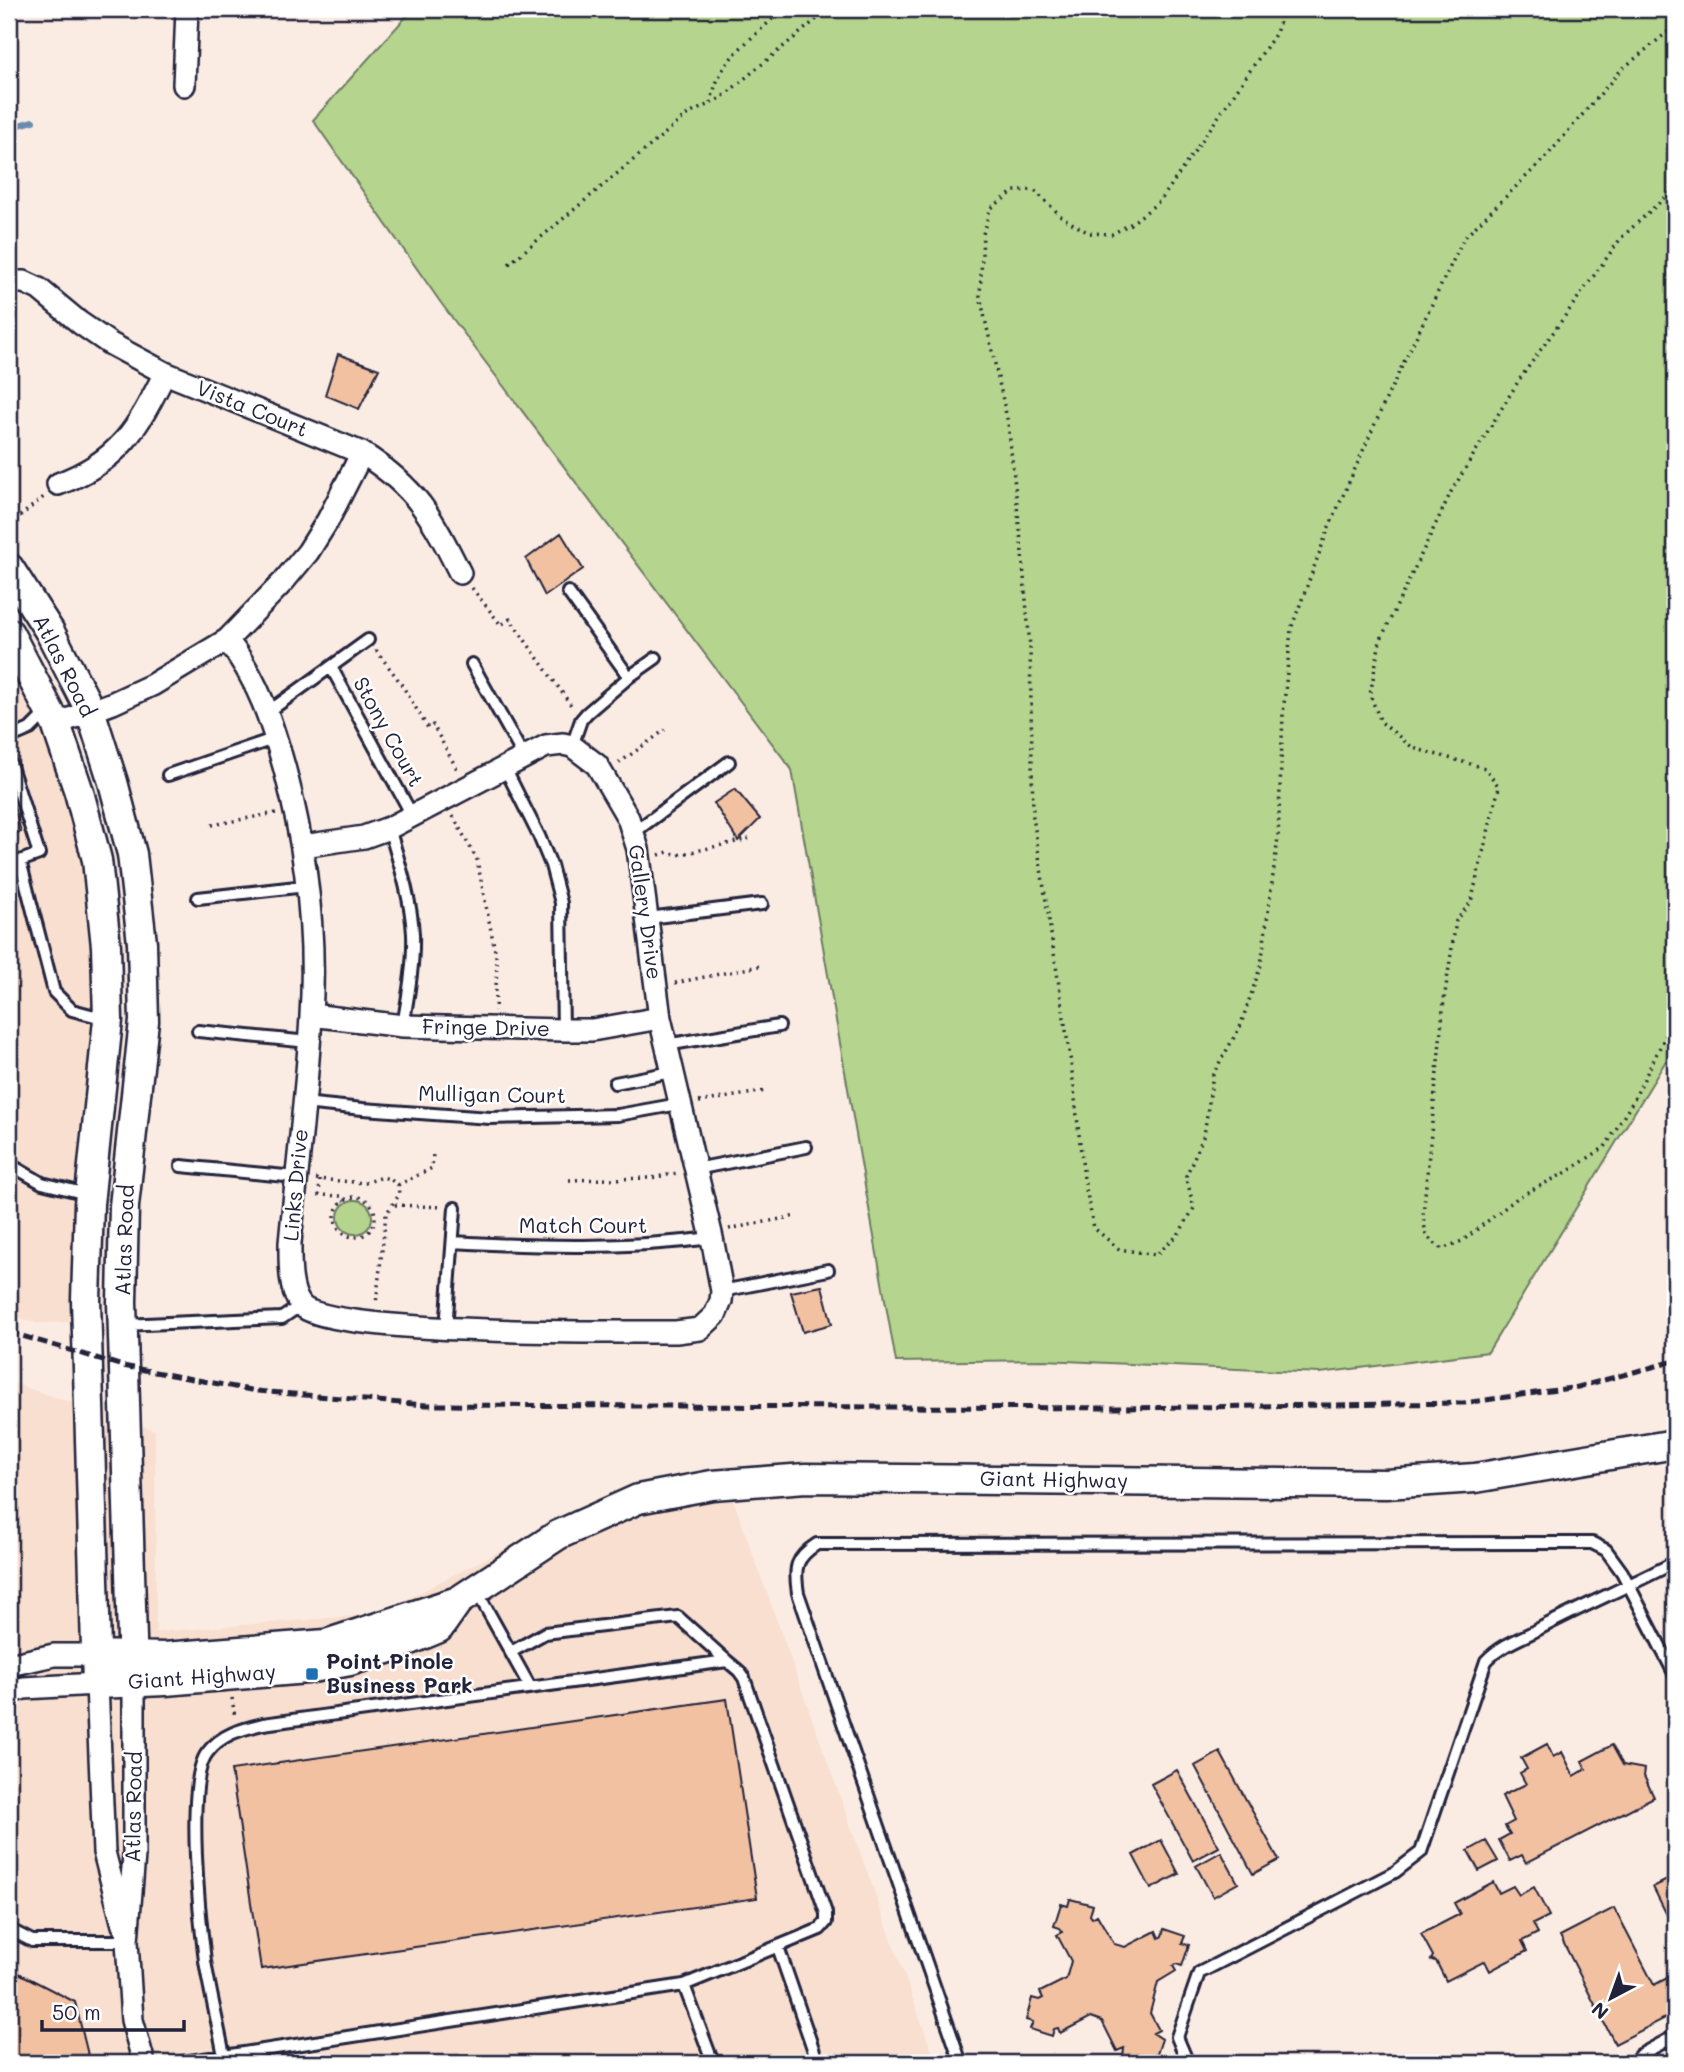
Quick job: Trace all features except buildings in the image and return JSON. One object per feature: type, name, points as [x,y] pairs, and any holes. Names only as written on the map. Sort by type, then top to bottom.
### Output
[{"type":"street","points":[[184,85],[187,9]]},
{"type":"street","name":"Vista Court","points":[[9,282],[24,282],[39,289],[109,343],[164,373],[362,453],[389,470],[412,491],[438,529],[460,573]]},
{"type":"street","points":[[58,484],[83,475],[106,460],[130,436],[164,373]]},
{"type":"street","points":[[53,717],[113,703],[152,685],[227,640],[283,582],[308,551],[328,520],[362,453]]},
{"type":"street","name":"Atlas Road","points":[[9,568],[50,632],[90,710],[132,854],[142,943],[144,1021],[124,1206],[123,1325],[133,1670],[134,1855],[127,1941],[132,2020],[144,2063]]},
{"type":"street","name":"Atlas Road","points":[[9,633],[53,717],[79,792],[97,860],[106,946],[108,1020],[90,1194],[86,1300],[104,1853],[127,1941]]},
{"type":"street","name":"Links Drive","points":[[227,640],[241,658],[268,712],[303,846],[311,944],[311,1015],[290,1243],[290,1278],[301,1306]]},
{"type":"street","points":[[303,846],[364,837],[389,828],[546,746],[572,746]]},
{"type":"street","name":"Gallery Drive","points":[[572,746],[597,765],[628,818],[633,833],[640,860],[660,1018],[711,1235],[721,1296]]},
{"type":"street","name":"Fringe Drive","points":[[311,1015],[403,1026],[563,1030],[592,1030],[660,1018]]},
{"type":"street","points":[[301,1306],[316,1315],[446,1329],[676,1332],[700,1329],[715,1315],[721,1296]]},
{"type":"street","name":"Giant Highway","points":[[9,1693],[24,1688],[97,1684],[170,1656],[326,1644],[467,1595],[558,1535],[638,1499],[712,1485],[806,1478],[1386,1484],[1475,1478],[1673,1448]]},
{"type":"street","name":"Giant Highway","points":[[9,1665],[54,1655],[96,1655],[133,1670],[228,1676],[307,1669],[350,1661],[439,1628],[467,1595]]},
{"type":"lane","points":[[568,592],[629,677]]},
{"type":"lane","points":[[268,712],[368,639]]},
{"type":"lane","points":[[572,746],[581,720],[629,677],[656,658]]},
{"type":"lane","points":[[472,664],[524,757]]},
{"type":"lane","name":"Stony Court","points":[[331,667],[412,815]]},
{"type":"lane","points":[[9,738],[53,717]]},
{"type":"lane","points":[[168,775],[276,738]]},
{"type":"lane","points":[[9,760],[39,854],[20,861],[54,992],[72,1010],[108,1020]]},
{"type":"lane","points":[[633,833],[729,762]]},
{"type":"lane","points":[[505,768],[543,846],[561,903],[563,1030]]},
{"type":"lane","points":[[389,828],[408,897],[413,934],[411,972],[403,1026]]},
{"type":"lane","points":[[198,898],[306,886]]},
{"type":"lane","points":[[648,918],[762,904]]},
{"type":"lane","points":[[666,1045],[779,1026]]},
{"type":"lane","points":[[198,1031],[309,1042]]},
{"type":"lane","points":[[615,1083],[671,1072]]},
{"type":"lane","name":"Mulligan Court","points":[[303,1103],[363,1110],[490,1118],[618,1115],[679,1104]]},
{"type":"lane","points":[[695,1169],[806,1147]]},
{"type":"lane","points":[[9,1164],[42,1183],[90,1194]]},
{"type":"lane","points":[[181,1166],[296,1177]]},
{"type":"lane","points":[[446,1329],[456,1208]]},
{"type":"lane","name":"Match Court","points":[[453,1242],[538,1247],[664,1244],[711,1235]]},
{"type":"lane","points":[[721,1296],[828,1270]]},
{"type":"lane","points":[[123,1325],[282,1318],[301,1306]]},
{"type":"lane","points":[[961,2063],[798,1593],[797,1561],[817,1544],[1592,1543],[1606,1550],[1629,1587],[1675,1675]]},
{"type":"lane","points":[[1188,2063],[1177,2037],[1199,1973],[1395,1871],[1422,1852],[1486,1661],[1495,1652],[1557,1619],[1629,1587],[1675,1562]]},
{"type":"lane","points":[[467,1595],[511,1652],[530,1687]]},
{"type":"lane","points":[[176,2063],[225,2059],[684,1985],[820,1929],[826,1922],[826,1913],[744,1678],[678,1617],[545,1633],[511,1652]]},
{"type":"lane","points":[[225,2059],[205,1961],[195,1851],[197,1778],[205,1755],[216,1742],[237,1731],[263,1724],[727,1661]]},
{"type":"lane","points":[[9,1929],[32,1941],[127,1941]]},
{"type":"lane","points":[[778,1947],[818,2063]]},
{"type":"lane","points":[[684,1985],[713,2063]]},
{"type":"lane","points":[[1633,2063],[1640,2055],[1675,2036]]},
{"type":"path","points":[[711,103],[713,87],[737,49],[765,28],[782,9]]},
{"type":"path","points":[[509,264],[687,115],[721,98],[829,9]]},
{"type":"path","points":[[1284,9],[1276,33],[1161,200],[1132,223],[1112,234],[1089,233],[1063,218],[1034,190],[1014,191],[990,209],[983,234],[980,296],[1007,423],[1030,647],[1033,817],[1072,1063],[1084,1179],[1094,1228],[1119,1249],[1156,1255],[1178,1235],[1194,1208],[1185,1176],[1204,1135],[1213,1074],[1240,1027],[1261,965],[1278,838],[1283,715],[1291,629],[1329,527],[1387,397],[1464,238],[1546,157],[1621,71],[1675,26]]},
{"type":"path","points":[[1675,188],[1622,238],[1519,380],[1451,492],[1380,641],[1370,695],[1381,722],[1413,748],[1485,768],[1499,788],[1471,902],[1456,921],[1444,1000],[1423,1215],[1426,1237],[1442,1250],[1462,1241],[1520,1196],[1567,1172],[1605,1147],[1632,1104],[1675,1017]]},
{"type":"path","points":[[9,525],[58,484]]},
{"type":"path","points":[[460,573],[501,625],[510,619],[581,720]]},
{"type":"path","points":[[368,639],[400,682],[428,728],[433,724],[467,788]]},
{"type":"path","points":[[603,775],[666,730]]},
{"type":"path","points":[[444,799],[477,860],[496,961],[495,1028]]},
{"type":"path","points":[[212,825],[295,810]]},
{"type":"path","points":[[640,860],[668,852],[678,855],[749,839]]},
{"type":"path","points":[[656,987],[759,967]]},
{"type":"path","points":[[679,1104],[766,1091]]},
{"type":"path","points":[[398,1185],[432,1168],[433,1153]]},
{"type":"path","points":[[569,1180],[651,1178],[695,1169]]},
{"type":"path","points":[[296,1177],[365,1182],[383,1177],[398,1185],[400,1195],[386,1214],[374,1323]]},
{"type":"path","points":[[320,1179],[319,1195],[341,1196],[344,1201]]},
{"type":"path","points":[[354,1198],[367,1201],[374,1213],[374,1222],[372,1229],[361,1237],[354,1237],[342,1233],[336,1221],[336,1212],[344,1201],[354,1198]]},
{"type":"path","points":[[394,1205],[456,1208]]},
{"type":"path","points":[[711,1235],[796,1216]]},
{"type":"path","points":[[374,1222],[385,1223]]},
{"type":"path","points":[[228,1676],[237,1731]]},
{"type":"shaded area","points":[[9,656],[25,683],[71,809],[97,940],[94,1045],[75,1322],[36,1323],[9,1314]]},
{"type":"shaded area","points":[[9,1382],[155,1430],[156,1632],[378,1614],[556,1522],[678,1473],[733,1499],[936,2063],[9,2063]]},
{"type":"green space","points":[[413,9],[1675,9],[1675,1046],[1488,1352],[1320,1373],[1044,1360],[896,1362],[792,770],[441,303],[313,120]]},
{"type":"green space","points":[[355,1200],[367,1205],[372,1217],[367,1229],[355,1234],[343,1229],[338,1217],[343,1205]]},
{"type":"waterway","points":[[9,128],[33,121]]},
{"type":"railway","points":[[9,1332],[123,1366],[256,1391],[426,1405],[1124,1408],[1464,1403],[1578,1387],[1675,1361]]},
{"type":"place","name":"Point Pinole Business Park","points":[[312,1674]]}]
